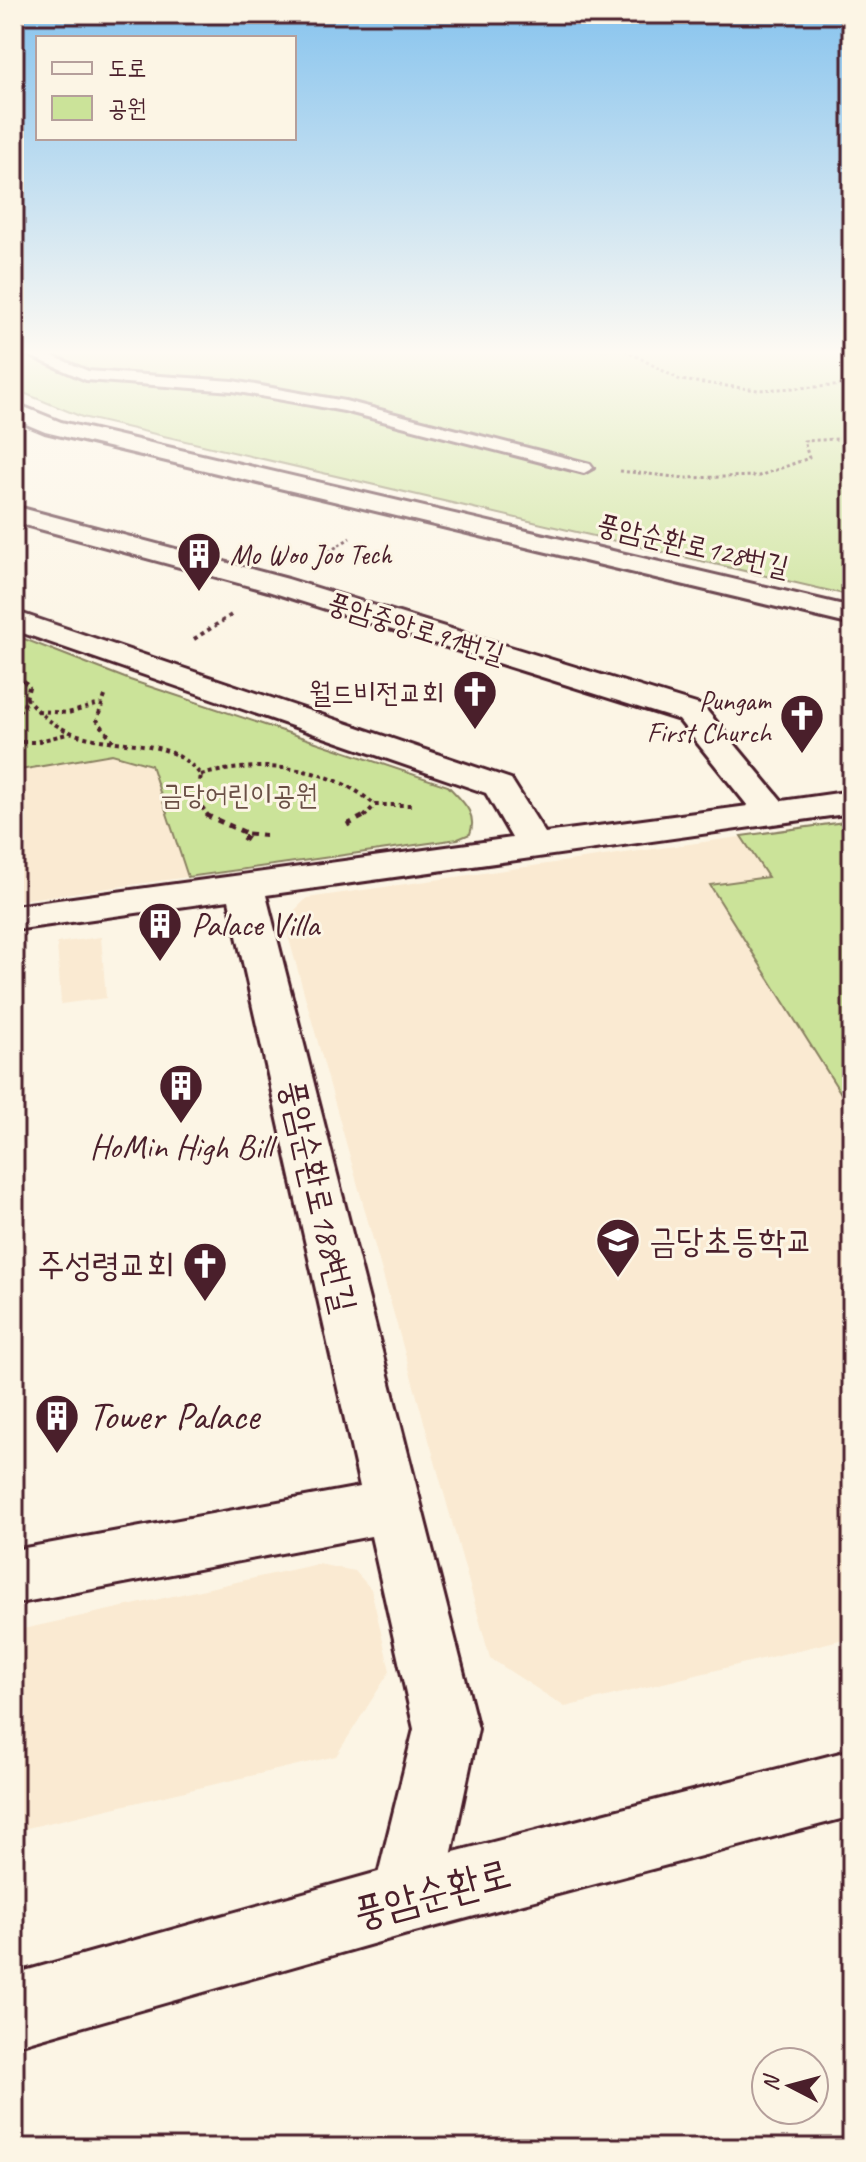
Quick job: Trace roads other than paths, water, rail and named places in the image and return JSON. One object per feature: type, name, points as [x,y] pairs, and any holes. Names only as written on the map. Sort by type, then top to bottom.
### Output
[{"type":"street","name":"풍암순환로128번길","points":[[156,451],[852,616]]},
{"type":"street","name":"풍암중앙로91번길","points":[[14,514],[278,585],[691,713],[773,813]]},
{"type":"street","points":[[14,620],[499,786],[536,848]]},
{"type":"street","points":[[14,918],[241,870],[536,848],[852,802]]},
{"type":"street","name":"풍암순환로188번길","points":[[241,870],[446,1729],[407,1899]]},
{"type":"street","points":[[14,1577],[393,1506]]},
{"type":"street","name":"풍암순환로","points":[[14,2010],[407,1899],[852,1783]]},
{"type":"lane","points":[[518,451],[584,468]]},
{"type":"place","name":"Mo Woo Joo Tech","points":[[199,593]]},
{"type":"place","name":"월드비전교회","points":[[475,731]]},
{"type":"place","name":"Pungam First Church","points":[[802,755]]},
{"type":"place","name":"Palace Villa","points":[[160,963]]},
{"type":"place","name":"HoMin High Bill","points":[[181,1125]]},
{"type":"place","name":"금당초등학교","points":[[618,1279]]},
{"type":"place","name":"주성령교회","points":[[205,1303]]},
{"type":"place","name":"Tower Palace","points":[[57,1455]]},
{"type":"park label","name":"금당어린이공원","points":[[239,794]]}]
